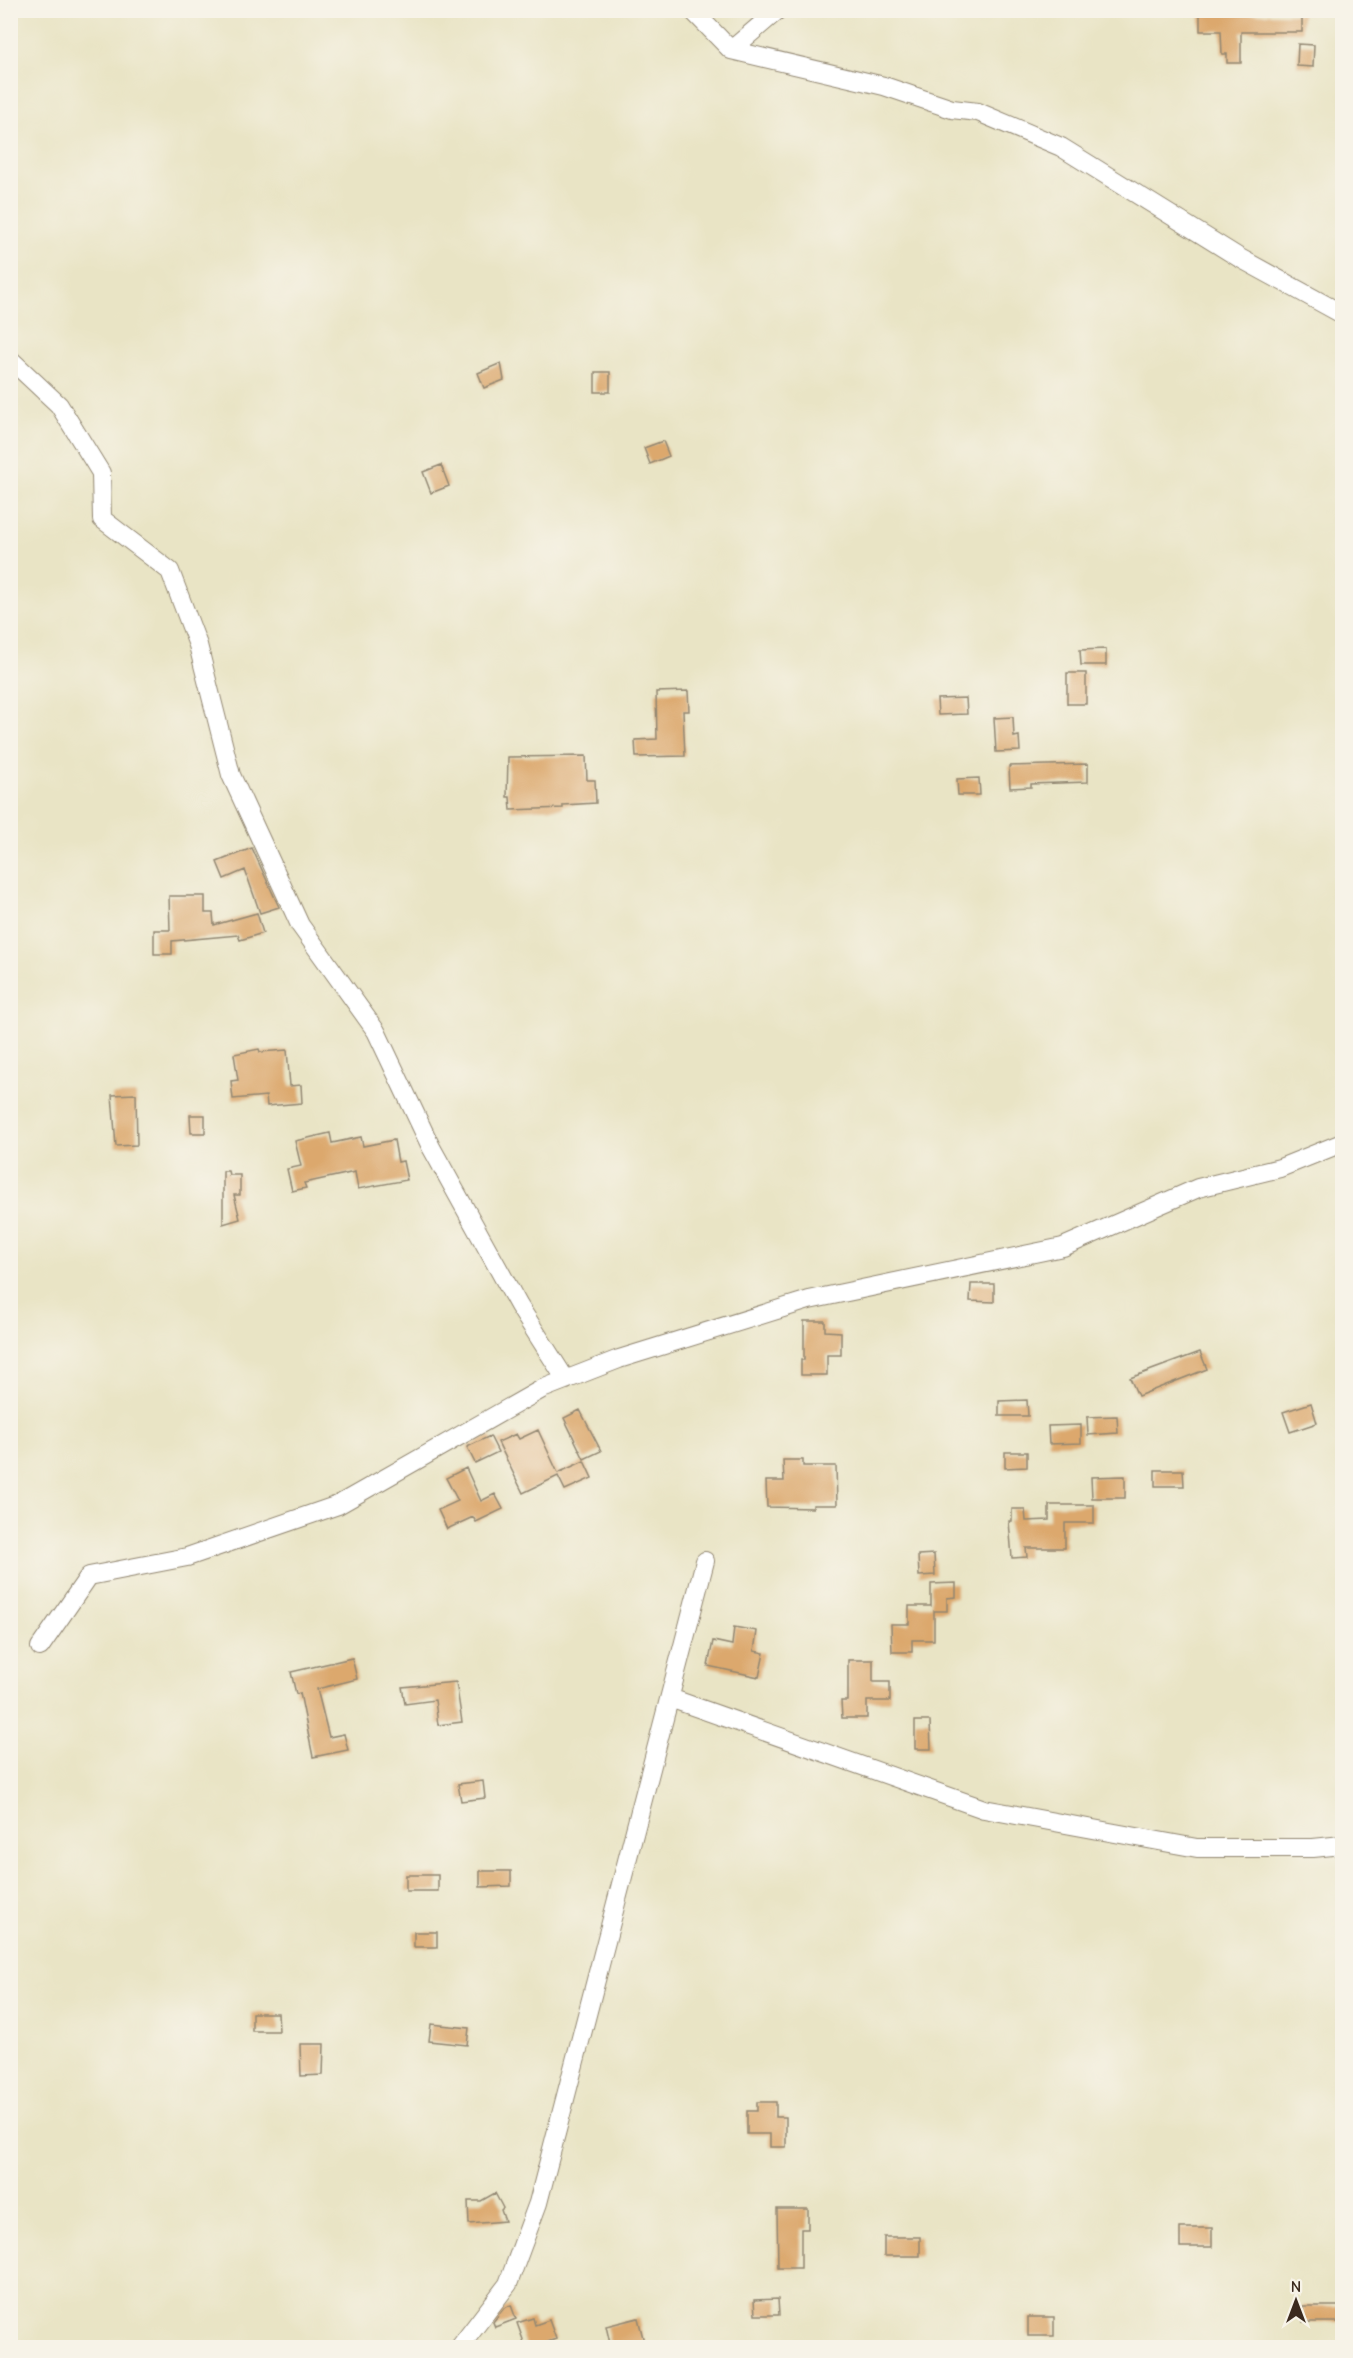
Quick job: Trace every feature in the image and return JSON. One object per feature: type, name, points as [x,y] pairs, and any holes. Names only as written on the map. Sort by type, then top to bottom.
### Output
[{"type":"street","points":[[692,10],[731,50],[884,86],[952,109],[978,112],[1052,143],[1238,257],[1342,314]]},
{"type":"street","points":[[731,50],[778,10]]},
{"type":"street","points":[[10,359],[59,405],[101,473],[102,519],[170,571],[198,645],[231,775],[300,926],[376,1031],[431,1147],[519,1306],[566,1380]]},
{"type":"street","points":[[40,1647],[89,1576],[187,1557],[338,1505],[542,1389],[619,1359],[809,1300],[1063,1247],[1198,1188],[1280,1168],[1342,1143]]},
{"type":"street","points":[[459,2348],[508,2284],[538,2203],[705,1561]]},
{"type":"street","points":[[670,1698],[984,1809],[1197,1848],[1313,1848],[1342,1845]]},
{"type":"building","points":[[1200,10],[1239,10],[1239,14],[1302,14],[1302,32],[1241,32],[1241,63],[1227,63],[1227,54],[1222,54],[1221,31],[1200,31]]},
{"type":"building","points":[[1298,44],[1314,45],[1313,67],[1297,66]]},
{"type":"building","points":[[501,363],[504,380],[484,388],[478,373]]},
{"type":"building","points":[[595,372],[610,372],[610,392],[595,392]]},
{"type":"building","points":[[663,441],[669,456],[650,464],[644,448]]},
{"type":"building","points":[[441,465],[449,486],[431,493],[423,472]]},
{"type":"building","points":[[1106,649],[1106,665],[1081,665],[1080,650]]},
{"type":"building","points":[[1067,673],[1086,673],[1086,704],[1067,704]]},
{"type":"building","points":[[688,691],[689,711],[683,711],[685,756],[636,757],[635,740],[657,739],[656,692]]},
{"type":"building","points":[[966,698],[967,714],[938,715],[937,699]]},
{"type":"building","points":[[1013,717],[1014,737],[1019,736],[1020,751],[996,752],[994,718]]},
{"type":"building","points":[[586,756],[587,780],[595,780],[596,803],[563,805],[563,808],[511,810],[510,797],[507,797],[508,757]]},
{"type":"building","points":[[1088,764],[1088,782],[1031,784],[1031,787],[1010,788],[1009,766]]},
{"type":"building","points":[[979,778],[980,795],[958,795],[957,779]]},
{"type":"building","points":[[252,848],[279,907],[260,913],[245,870],[224,879],[217,862]]},
{"type":"building","points":[[169,896],[205,896],[205,913],[213,913],[214,925],[257,913],[263,933],[240,940],[238,935],[172,941],[172,954],[154,954],[154,930],[170,930]]},
{"type":"building","points":[[259,1049],[260,1052],[287,1050],[290,1086],[301,1085],[302,1103],[267,1106],[266,1096],[233,1099],[231,1081],[238,1080],[234,1054]]},
{"type":"building","points":[[136,1094],[137,1145],[116,1146],[112,1095]]},
{"type":"building","points":[[190,1115],[205,1115],[205,1133],[191,1133]]},
{"type":"building","points":[[330,1133],[332,1143],[361,1137],[363,1146],[394,1140],[398,1162],[403,1161],[407,1180],[358,1189],[355,1172],[304,1183],[306,1188],[292,1191],[287,1169],[301,1166],[295,1141]]},
{"type":"building","points":[[223,1171],[228,1171],[229,1175],[240,1175],[240,1195],[234,1195],[240,1219],[223,1224]]},
{"type":"building","points":[[971,1284],[994,1284],[994,1302],[970,1301]]},
{"type":"building","points":[[804,1321],[825,1321],[825,1331],[841,1332],[841,1355],[827,1355],[827,1375],[801,1375],[801,1360],[804,1360]]},
{"type":"building","points":[[1200,1352],[1207,1369],[1138,1396],[1130,1378]]},
{"type":"building","points":[[1027,1400],[1028,1416],[999,1416],[999,1401]]},
{"type":"building","points":[[1311,1403],[1317,1423],[1290,1432],[1283,1412]]},
{"type":"building","points":[[580,1410],[601,1451],[584,1459],[564,1418]]},
{"type":"building","points":[[1117,1416],[1118,1433],[1088,1435],[1087,1417]]},
{"type":"building","points":[[1081,1425],[1081,1443],[1049,1444],[1048,1426]]},
{"type":"building","points":[[538,1430],[558,1473],[584,1461],[592,1478],[565,1490],[558,1476],[523,1493],[498,1442],[516,1434],[519,1439]]},
{"type":"building","points":[[490,1436],[498,1452],[475,1463],[467,1447]]},
{"type":"building","points":[[1005,1452],[1027,1452],[1027,1467],[1005,1468]]},
{"type":"building","points":[[783,1460],[803,1460],[803,1466],[836,1466],[837,1505],[813,1505],[813,1508],[767,1507],[766,1481],[784,1481]]},
{"type":"building","points":[[466,1468],[481,1501],[495,1494],[503,1509],[476,1522],[473,1517],[447,1529],[438,1510],[458,1501],[446,1478]]},
{"type":"building","points":[[1155,1470],[1183,1470],[1184,1486],[1155,1486]]},
{"type":"building","points":[[1125,1476],[1125,1498],[1092,1498],[1091,1477]]},
{"type":"building","points":[[1049,1505],[1094,1505],[1094,1523],[1065,1523],[1065,1548],[1026,1548],[1027,1557],[1012,1558],[1009,1521],[1012,1521],[1012,1509],[1025,1509],[1026,1521],[1049,1520]]},
{"type":"building","points":[[934,1554],[935,1575],[919,1576],[918,1555]]},
{"type":"building","points":[[956,1583],[956,1597],[947,1598],[947,1611],[934,1611],[934,1640],[912,1640],[912,1652],[892,1652],[891,1624],[909,1624],[909,1606],[931,1606],[931,1584]]},
{"type":"building","points":[[734,1627],[757,1631],[754,1651],[764,1653],[759,1677],[708,1666],[713,1641],[732,1645]]},
{"type":"building","points":[[352,1658],[357,1679],[317,1689],[329,1737],[344,1734],[348,1750],[313,1757],[300,1693],[296,1694],[291,1672]]},
{"type":"building","points":[[848,1660],[873,1660],[873,1682],[890,1682],[890,1701],[867,1701],[867,1718],[842,1718],[841,1701],[848,1701]]},
{"type":"building","points":[[456,1682],[462,1722],[438,1725],[435,1700],[405,1704],[402,1687]]},
{"type":"building","points":[[915,1721],[930,1721],[931,1749],[915,1749]]},
{"type":"building","points":[[483,1781],[485,1798],[461,1801],[458,1784]]},
{"type":"building","points":[[480,1871],[511,1871],[511,1886],[480,1887]]},
{"type":"building","points":[[406,1875],[438,1875],[438,1891],[406,1891]]},
{"type":"building","points":[[414,1932],[437,1932],[437,1947],[414,1947]]},
{"type":"building","points":[[252,2013],[278,2013],[279,2031],[252,2031]]},
{"type":"building","points":[[431,2024],[469,2028],[467,2045],[429,2041]]},
{"type":"building","points":[[300,2044],[324,2044],[323,2075],[301,2076]]},
{"type":"building","points":[[757,2102],[776,2102],[776,2117],[786,2117],[786,2147],[770,2147],[770,2134],[747,2134],[747,2111],[757,2111]]},
{"type":"building","points":[[495,2193],[503,2208],[501,2210],[505,2221],[469,2224],[468,2201],[481,2201]]},
{"type":"building","points":[[777,2209],[808,2209],[808,2229],[801,2229],[801,2268],[778,2268]]},
{"type":"building","points":[[1180,2228],[1212,2228],[1212,2247],[1180,2247]]},
{"type":"building","points":[[884,2237],[920,2237],[920,2256],[884,2256]]},
{"type":"building","points":[[778,2299],[779,2315],[755,2315],[754,2300]]},
{"type":"building","points":[[511,2305],[516,2319],[495,2327],[493,2322],[504,2308]]},
{"type":"building","points":[[1303,2306],[1341,2306],[1341,2322],[1303,2322]]},
{"type":"building","points":[[1028,2317],[1054,2317],[1054,2336],[1028,2336]]},
{"type":"building","points":[[533,2318],[535,2325],[549,2320],[556,2339],[542,2344],[543,2348],[526,2348],[517,2323]]},
{"type":"building","points":[[638,2318],[645,2346],[611,2348],[606,2326]]}]
